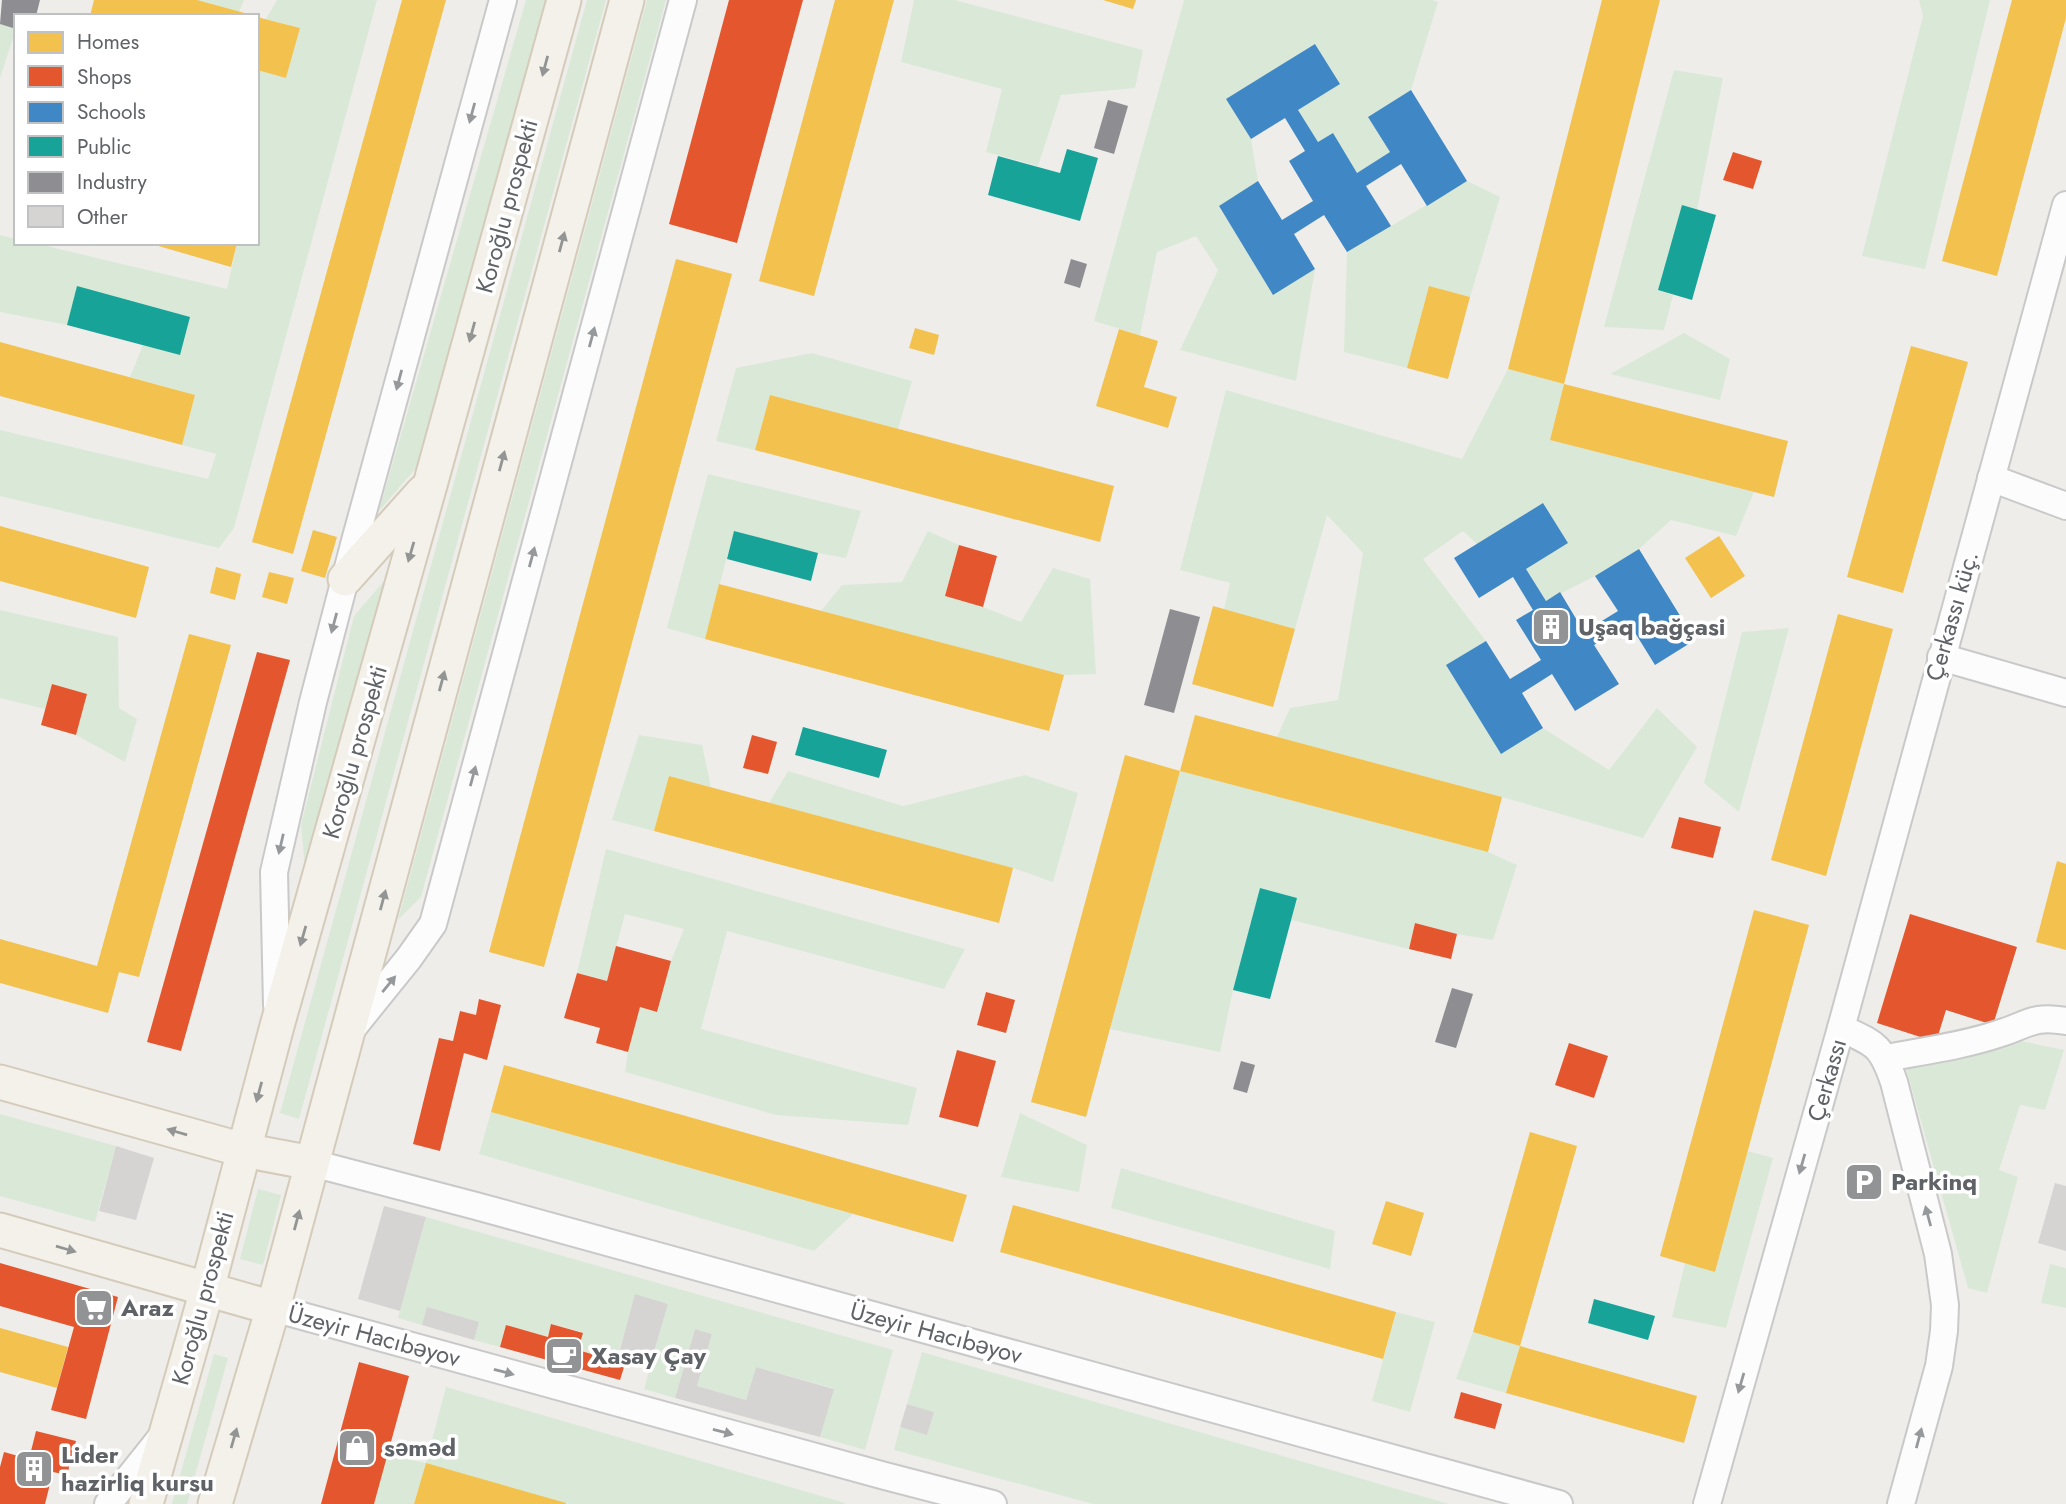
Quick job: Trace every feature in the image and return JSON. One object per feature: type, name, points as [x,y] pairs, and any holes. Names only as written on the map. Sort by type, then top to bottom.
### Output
[{"type":"main road","name":"Koroğlu prospekti","points":[[146,1504],[564,0]]},
{"type":"main road","points":[[215,1504],[273,1308],[627,0]]},
{"type":"main road","points":[[345,579],[430,485]]},
{"type":"main road","points":[[0,1082],[243,1150],[312,1163]]},
{"type":"main road","name":"Üzeyir Hacıbəyov","points":[[0,1230],[273,1308]]},
{"type":"street","points":[[277,1026],[274,872],[313,702],[345,579],[503,0]]},
{"type":"street","points":[[346,1037],[410,958],[433,924],[683,0]]},
{"type":"street","name":"Çerkassı küç.","points":[[1840,1028],[2066,205]]},
{"type":"street","points":[[1991,478],[2066,506]]},
{"type":"street","points":[[1941,657],[2066,693]]},
{"type":"street","points":[[1886,1058],[1998,1035],[2035,1020],[2046,1018],[2066,1021]]},
{"type":"street","name":"Çerkassı","points":[[1707,1504],[1840,1028],[1873,1043],[1886,1058],[1938,1254],[1945,1305],[1939,1366],[1900,1504]]},
{"type":"street","name":"Üzeyir Hacıbəyov","points":[[312,1163],[1559,1504]]},
{"type":"street","name":"Üzeyir Hacıbəyov","points":[[273,1308],[993,1504]]},
{"type":"street","points":[[108,1504],[166,1430]]},
{"type":"green space","points":[[197,0],[244,0],[239,12]]},
{"type":"green space","points":[[277,0],[377,0],[234,528],[219,548],[0,496],[0,430],[208,479],[216,454],[182,445],[195,395],[130,377],[143,345],[180,355],[77,287],[67,325],[0,312],[0,235],[14,238],[14,245],[42,245],[227,289],[237,245],[259,245],[259,71],[286,78],[300,28],[266,19]]},
{"type":"green space","points":[[526,0],[547,0],[417,467],[379,511]]},
{"type":"green space","points":[[587,0],[606,0],[299,1119],[280,1113]]},
{"type":"green space","points":[[647,0],[666,0],[421,897],[398,920]]},
{"type":"green space","points":[[914,0],[955,0],[1143,50],[1135,88],[1061,95],[1038,166],[986,152],[1002,89],[901,62]]},
{"type":"green space","points":[[1184,0],[1438,2],[1411,90],[1368,117],[1390,152],[1357,173],[1318,142],[1298,110],[1340,84],[1315,44],[1227,99],[1251,139],[1258,181],[1219,207],[1273,294],[1315,269],[1296,381],[1180,350],[1218,270],[1196,236],[1157,252],[1140,335],[1094,321]]},
{"type":"green space","points":[[1919,0],[1990,0],[1925,269],[1862,256],[1923,16]]},
{"type":"green space","points":[[0,24],[14,28],[14,35],[0,78]]},
{"type":"green space","points":[[1674,70],[1723,78],[1697,210],[1682,205],[1658,290],[1673,295],[1664,330],[1604,327]]},
{"type":"green space","points":[[1467,181],[1500,197],[1470,297],[1429,286],[1407,368],[1344,352],[1347,252]]},
{"type":"green space","points":[[1684,333],[1730,359],[1720,400],[1610,374]]},
{"type":"green space","points":[[812,353],[912,381],[898,429],[770,395],[755,450],[716,441],[736,368]]},
{"type":"green space","points":[[1508,369],[1564,384],[1550,440],[1754,492],[1736,536],[1671,520],[1639,549],[1546,601],[1526,569],[1568,543],[1543,503],[1477,544],[1463,531],[1423,559],[1486,641],[1447,666],[1501,753],[1543,728],[1609,770],[1657,708],[1697,747],[1643,838],[1277,737],[1290,708],[1338,700],[1363,553],[1327,515],[1295,629],[1224,609],[1230,583],[1180,570],[1226,390],[1462,459]]},
{"type":"green space","points":[[708,474],[861,511],[846,558],[734,531],[705,639],[667,628]]},
{"type":"green space","points":[[928,531],[959,545],[945,596],[1021,622],[1053,568],[1090,579],[1096,674],[1064,675],[821,611],[842,585],[902,582]]},
{"type":"green space","points":[[385,580],[305,868],[301,825],[354,616]]},
{"type":"green space","points":[[0,610],[118,637],[119,708],[137,719],[125,762],[76,735],[87,694],[52,685],[45,709],[0,698]]},
{"type":"green space","points":[[1789,628],[1739,812],[1704,783],[1742,632]]},
{"type":"green space","points":[[639,735],[702,745],[711,787],[669,776],[654,831],[612,820]]},
{"type":"green space","points":[[788,771],[903,806],[1025,775],[1078,793],[1053,882],[1013,868],[769,803]]},
{"type":"green space","points":[[1180,771],[1488,852],[1517,865],[1493,940],[1415,923],[1409,949],[1291,920],[1296,898],[1260,888],[1220,1052],[1110,1029]]},
{"type":"green space","points":[[606,849],[965,949],[944,989],[727,931],[701,1029],[917,1088],[908,1125],[776,1115],[625,1072],[640,1007],[657,1012],[671,961],[684,929],[625,914],[607,981],[577,973]]},
{"type":"green space","points":[[2016,1040],[2064,1050],[2045,1110],[2020,1105],[1999,1170],[2018,1177],[1987,1293],[1968,1288],[1906,1068]]},
{"type":"green space","points":[[491,1112],[853,1214],[814,1251],[479,1154]]},
{"type":"green space","points":[[1020,1113],[1087,1145],[1079,1192],[1001,1177]]},
{"type":"green space","points":[[0,1114],[116,1146],[95,1222],[0,1196]]},
{"type":"green space","points":[[1748,1151],[1773,1158],[1726,1328],[1672,1317],[1685,1263],[1715,1272]]},
{"type":"green space","points":[[1121,1168],[1335,1231],[1330,1269],[1111,1208]]},
{"type":"green space","points":[[258,1189],[281,1195],[263,1265],[240,1259]]},
{"type":"green space","points":[[426,1217],[893,1350],[865,1450],[820,1437],[833,1388],[756,1367],[746,1400],[697,1386],[712,1334],[695,1329],[675,1398],[644,1389],[668,1304],[635,1295],[616,1361],[578,1350],[582,1332],[552,1324],[548,1337],[506,1325],[500,1347],[474,1340],[479,1322],[422,1325],[398,1318]]},
{"type":"green space","points":[[2050,1264],[2066,1268],[2066,1308],[2041,1303]]},
{"type":"green space","points":[[1396,1312],[1435,1322],[1410,1412],[1372,1401]]},
{"type":"green space","points":[[1473,1332],[1520,1346],[1506,1393],[1456,1379]]},
{"type":"green space","points":[[922,1352],[1449,1504],[1093,1504],[894,1450],[900,1427],[927,1435],[933,1412],[907,1404]]},
{"type":"green space","points":[[214,1354],[228,1358],[187,1504],[172,1504]]},
{"type":"green space","points":[[446,1387],[845,1503],[569,1504],[426,1464],[414,1504],[374,1504],[387,1455],[426,1463]]},
{"type":"building: Homes","points":[[94,0],[197,0],[248,14],[90,14]]},
{"type":"building: Homes","points":[[402,0],[446,0],[293,554],[252,542]]},
{"type":"building: Homes","points":[[835,0],[894,0],[814,296],[759,281]]},
{"type":"building: Homes","points":[[1103,0],[1136,0],[1133,9]]},
{"type":"building: Homes","points":[[1602,0],[1660,0],[1564,384],[1508,369]]},
{"type":"building: Homes","points":[[2012,0],[2066,0],[2066,18],[1997,276],[1942,261]]},
{"type":"building: Homes","points":[[259,18],[300,28],[286,78],[259,71]]},
{"type":"building: Homes","points":[[155,245],[236,245],[231,267]]},
{"type":"building: Homes","points":[[676,259],[732,274],[544,967],[489,952]]},
{"type":"building: Homes","points":[[1429,286],[1470,297],[1448,379],[1407,368]]},
{"type":"building: Homes","points":[[915,328],[939,335],[934,355],[909,348]]},
{"type":"building: Homes","points":[[1119,329],[1158,341],[1144,387],[1177,397],[1168,428],[1096,406]]},
{"type":"building: Homes","points":[[0,342],[195,395],[182,445],[0,396]]},
{"type":"building: Homes","points":[[1911,346],[1968,362],[1903,593],[1847,577]]},
{"type":"building: Homes","points":[[1564,384],[1788,441],[1774,497],[1550,440]]},
{"type":"building: Homes","points":[[770,395],[1114,486],[1100,542],[755,450]]},
{"type":"building: Homes","points":[[0,526],[149,567],[136,618],[0,581]]},
{"type":"building: Homes","points":[[313,530],[337,537],[325,578],[301,571]]},
{"type":"building: Homes","points":[[1719,536],[1745,576],[1711,598],[1685,558]]},
{"type":"building: Homes","points":[[216,567],[241,574],[235,600],[210,593]]},
{"type":"building: Homes","points":[[269,572],[294,578],[287,604],[262,597]]},
{"type":"building: Homes","points":[[719,584],[1064,675],[1049,731],[705,639]]},
{"type":"building: Homes","points":[[1213,606],[1295,629],[1273,707],[1192,684]]},
{"type":"building: Homes","points":[[1838,614],[1893,629],[1826,876],[1771,860]]},
{"type":"building: Homes","points":[[189,634],[231,645],[139,977],[119,972],[108,1013],[0,983],[0,939],[97,966]]},
{"type":"building: Homes","points":[[1195,715],[1502,797],[1488,852],[1180,771]]},
{"type":"building: Homes","points":[[1125,755],[1180,771],[1086,1117],[1031,1102]]},
{"type":"building: Homes","points":[[669,776],[1013,868],[999,923],[654,831]]},
{"type":"building: Homes","points":[[2057,861],[2066,864],[2066,950],[2036,942]]},
{"type":"building: Homes","points":[[1754,910],[1809,925],[1715,1272],[1660,1256]]},
{"type":"building: Homes","points":[[504,1065],[967,1195],[953,1242],[491,1112]]},
{"type":"building: Homes","points":[[1530,1132],[1577,1146],[1520,1346],[1473,1332]]},
{"type":"building: Homes","points":[[1386,1201],[1424,1213],[1411,1256],[1372,1244]]},
{"type":"building: Homes","points":[[1013,1205],[1396,1312],[1383,1359],[1000,1252]]},
{"type":"building: Homes","points":[[0,1328],[68,1347],[57,1388],[0,1372]]},
{"type":"building: Homes","points":[[1520,1346],[1697,1396],[1684,1443],[1506,1393]]},
{"type":"building: Homes","points":[[426,1463],[566,1503],[566,1504],[414,1504]]},
{"type":"building: Shops","points":[[729,0],[803,0],[737,243],[669,224]]},
{"type":"building: Shops","points":[[1733,152],[1762,161],[1753,189],[1723,180]]},
{"type":"building: Shops","points":[[959,545],[997,556],[983,607],[945,596]]},
{"type":"building: Shops","points":[[257,652],[290,660],[181,1051],[147,1042]]},
{"type":"building: Shops","points":[[52,684],[87,694],[76,735],[41,725]]},
{"type":"building: Shops","points":[[752,735],[777,742],[768,774],[743,768]]},
{"type":"building: Shops","points":[[1679,817],[1721,827],[1713,858],[1671,848]]},
{"type":"building: Shops","points":[[1910,914],[2017,947],[1993,1025],[1946,1010],[1936,1042],[1877,1023]]},
{"type":"building: Shops","points":[[1415,923],[1457,934],[1451,959],[1409,949]]},
{"type":"building: Shops","points":[[616,946],[671,961],[657,1012],[640,1007],[628,1052],[596,1043],[600,1028],[564,1018],[577,973],[607,981]]},
{"type":"building: Shops","points":[[986,992],[1015,1000],[1006,1033],[977,1025]]},
{"type":"building: Shops","points":[[479,999],[501,1005],[487,1060],[464,1053],[440,1151],[413,1144],[439,1038],[453,1041],[460,1011],[476,1015]]},
{"type":"building: Shops","points":[[1569,1043],[1608,1056],[1594,1098],[1555,1085]]},
{"type":"building: Shops","points":[[957,1050],[996,1061],[978,1127],[939,1117]]},
{"type":"building: Shops","points":[[0,1263],[118,1297],[86,1419],[51,1410],[74,1327],[0,1306]]},
{"type":"building: Shops","name":"Xasay Çay","points":[[551,1324],[583,1333],[578,1350],[625,1364],[620,1380],[500,1347],[506,1325],[548,1337]]},
{"type":"building: Shops","points":[[359,1362],[409,1376],[374,1504],[321,1504]]},
{"type":"building: Shops","points":[[1461,1392],[1502,1404],[1495,1429],[1454,1418]]},
{"type":"building: Shops","name":"Lider hazirliq kursu","points":[[36,1431],[76,1441],[67,1475],[53,1472],[45,1504],[0,1504],[0,1467],[4,1452],[29,1459]]},
{"type":"building: Schools","points":[[1315,44],[1340,84],[1298,110],[1318,142],[1333,133],[1357,173],[1390,152],[1368,117],[1411,90],[1467,181],[1427,206],[1401,164],[1366,186],[1391,226],[1347,252],[1324,215],[1294,234],[1315,269],[1273,295],[1219,206],[1258,181],[1282,220],[1313,201],[1289,161],[1305,151],[1285,118],[1251,139],[1226,99]]},
{"type":"building: Schools","name":"Uşaq bağçasi","points":[[1543,503],[1568,543],[1526,569],[1546,601],[1560,592],[1584,632],[1618,611],[1595,576],[1639,549],[1695,640],[1655,665],[1629,623],[1594,645],[1619,684],[1575,711],[1552,674],[1522,693],[1543,728],[1501,754],[1446,665],[1486,641],[1510,679],[1541,660],[1516,620],[1533,610],[1513,577],[1479,598],[1454,558]]},
{"type":"building: Public","points":[[1067,149],[1098,158],[1080,221],[988,195],[998,156],[1060,173]]},
{"type":"building: Public","points":[[1682,205],[1716,215],[1692,300],[1658,290]]},
{"type":"building: Public","points":[[77,286],[190,317],[180,355],[67,325]]},
{"type":"building: Public","points":[[734,531],[818,553],[811,581],[727,559]]},
{"type":"building: Public","points":[[803,727],[887,750],[879,778],[795,755]]},
{"type":"building: Public","points":[[1260,888],[1297,898],[1270,999],[1233,990]]},
{"type":"building: Public","points":[[1594,1299],[1655,1316],[1648,1340],[1588,1323]]},
{"type":"building: Industry","points":[[2,0],[40,0],[36,14],[14,14],[14,28],[0,24]]},
{"type":"building: Industry","points":[[1108,100],[1128,106],[1114,154],[1094,148]]},
{"type":"building: Industry","points":[[1071,259],[1087,264],[1080,288],[1064,283]]},
{"type":"building: Industry","points":[[1170,609],[1200,617],[1174,713],[1144,705]]},
{"type":"building: Industry","points":[[1452,988],[1473,994],[1456,1048],[1435,1042]]},
{"type":"building: Industry","points":[[1241,1061],[1255,1065],[1247,1093],[1233,1089]]},
{"type":"building: Other","points":[[116,1146],[154,1158],[136,1220],[99,1211]]},
{"type":"building: Other","points":[[2055,1183],[2066,1186],[2066,1251],[2038,1243]]},
{"type":"building: Other","points":[[384,1206],[426,1217],[400,1311],[358,1299]]},
{"type":"building: Other","points":[[635,1294],[668,1304],[652,1359],[620,1349]]},
{"type":"building: Other","points":[[427,1307],[479,1322],[474,1340],[422,1325]]},
{"type":"building: Other","points":[[695,1329],[712,1334],[697,1386],[746,1400],[756,1367],[834,1389],[820,1437],[675,1398]]},
{"type":"building: Other","points":[[907,1404],[934,1412],[927,1435],[900,1427]]},
{"type":"place","name":"Uşaq bağçasi","points":[[1551,627]]},
{"type":"place","name":"Parkinq","points":[[1864,1182]]},
{"type":"place","name":"Araz","points":[[94,1308]]},
{"type":"place","name":"Xasay Çay","points":[[564,1356]]},
{"type":"place","name":"səməd","points":[[357,1448]]},
{"type":"place","name":"Lider hazirliq kursu","points":[[34,1469]]}]
